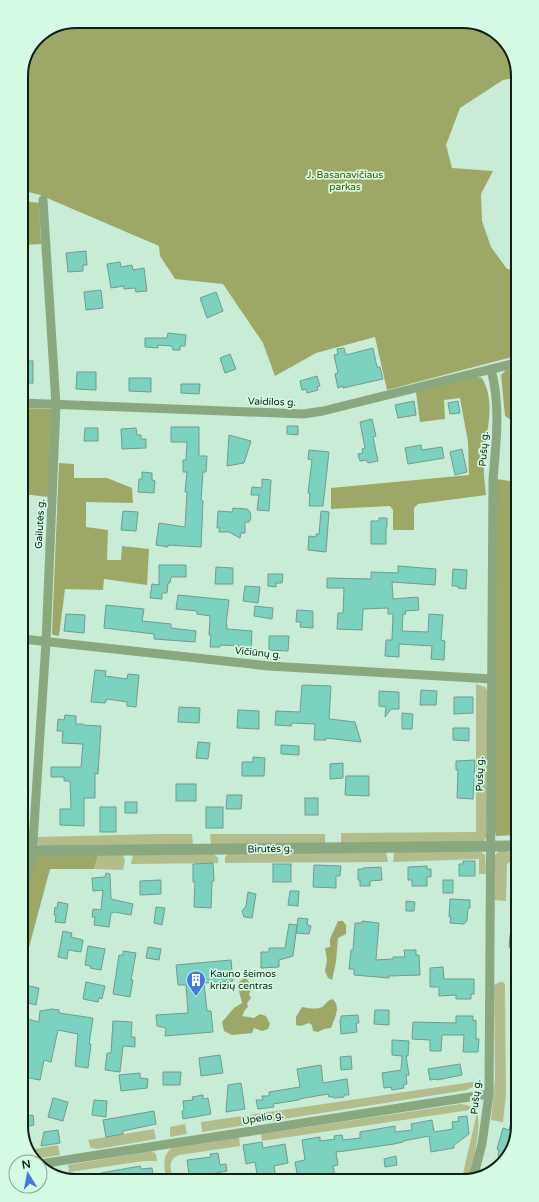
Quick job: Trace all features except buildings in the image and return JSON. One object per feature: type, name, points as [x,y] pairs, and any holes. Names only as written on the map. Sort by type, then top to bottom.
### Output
[{"type":"street","name":"Gailutės g.","points":[[28,851],[46,642],[56,404],[43,200]]},
{"type":"street","name":"Vaidilos g.","points":[[28,403],[304,414],[323,411],[511,364]]},
{"type":"street","name":"Pušų g.","points":[[475,1172],[482,1144],[489,1094],[493,480],[498,409],[497,394],[491,369]]},
{"type":"street","name":"Vičiūnų g.","points":[[28,640],[269,666],[492,679]]},
{"type":"street","name":"Birutės g.","points":[[28,851],[511,846]]},
{"type":"street","name":"Upelio g.","points":[[48,1163],[489,1094]]},
{"type":"green space","name":"J. Basanavičiaus parkas","points":[[70,28],[466,28],[487,34],[497,42],[506,55],[510,67],[511,79],[503,80],[460,108],[446,145],[452,168],[493,171],[481,194],[482,221],[491,247],[507,269],[511,269],[511,357],[387,390],[375,337],[316,353],[275,376],[263,343],[223,284],[175,279],[160,256],[159,246],[40,195],[28,192],[28,73],[33,55],[44,40],[52,34]]},
{"type":"green space","points":[[28,201],[39,203],[41,244],[28,245]]},
{"type":"green space","points":[[511,369],[511,420],[505,416],[501,375],[506,370]]},
{"type":"green space","points":[[476,377],[482,378],[489,398],[489,419],[484,465],[486,495],[418,504],[414,508],[414,530],[393,530],[393,510],[390,506],[331,509],[331,488],[469,475],[468,442],[460,398],[444,400],[445,419],[420,422],[416,392]]},
{"type":"green space","points":[[28,408],[52,409],[49,497],[28,495]]},
{"type":"green space","points":[[59,463],[74,464],[74,478],[107,478],[132,488],[133,503],[86,502],[86,527],[108,530],[107,560],[121,560],[122,546],[149,549],[147,585],[104,579],[103,590],[65,589],[59,636],[53,635],[52,633]]},
{"type":"green space","points":[[496,479],[511,481],[511,835],[496,836],[494,826]]},
{"type":"green space","points":[[476,684],[485,687],[487,690],[487,836],[483,842],[341,844],[341,833],[476,832]]},
{"type":"green space","points":[[192,834],[193,845],[41,847],[37,843],[37,837]]},
{"type":"green space","points":[[210,834],[325,834],[325,844],[211,845]]},
{"type":"green space","points":[[499,851],[511,852],[511,861],[507,864],[506,901],[494,900],[495,855]]},
{"type":"green space","points":[[386,852],[388,862],[225,863],[225,857],[228,854]]},
{"type":"green space","points":[[394,852],[481,852],[485,855],[486,874],[479,874],[479,859],[393,862]]},
{"type":"green space","points":[[214,854],[218,858],[218,863],[131,864],[133,855]]},
{"type":"green space","points":[[98,855],[123,855],[125,861],[123,870],[94,869]]},
{"type":"green space","points":[[98,855],[94,869],[50,869],[28,951],[28,892],[35,858],[37,856]]},
{"type":"green space","points":[[338,921],[343,921],[346,925],[346,934],[338,938],[336,962],[332,980],[328,978],[325,971],[327,960],[325,948],[330,947],[330,939]]},
{"type":"green space","points":[[244,978],[247,979],[252,988],[249,994],[251,998],[247,1003],[248,1007],[242,1016],[254,1018],[260,1014],[266,1016],[270,1024],[268,1029],[262,1031],[254,1028],[252,1033],[232,1035],[224,1031],[222,1022],[234,1008],[242,1003],[238,983]]},
{"type":"green space","points":[[500,982],[505,984],[506,1096],[503,1122],[491,1120],[495,1077],[494,985]]},
{"type":"green space","points":[[332,999],[335,1002],[337,1009],[331,1028],[318,1032],[313,1031],[312,1025],[309,1023],[301,1026],[296,1025],[296,1017],[302,1007],[319,1008]]},
{"type":"green space","points":[[479,1081],[467,1090],[202,1132],[201,1122]]},
{"type":"green space","points":[[461,1104],[472,1107],[477,1113],[478,1118],[473,1164],[469,1174],[463,1174],[476,1117],[470,1110],[262,1141],[261,1134]]},
{"type":"green space","points":[[185,1124],[187,1134],[170,1137],[170,1127]]},
{"type":"green space","points":[[154,1129],[156,1139],[98,1149],[91,1148],[88,1140]]},
{"type":"green space","points":[[239,1137],[240,1146],[179,1155],[171,1162],[172,1174],[165,1174],[165,1157],[170,1149],[175,1146]]},
{"type":"green space","points":[[58,1145],[60,1155],[48,1157],[48,1154],[36,1153],[34,1149]]},
{"type":"green space","points":[[152,1151],[156,1154],[157,1161],[144,1161],[69,1172],[68,1165]]},
{"type":"place","name":"Kauno šeimos krizių centras","points":[[196,997]]}]
